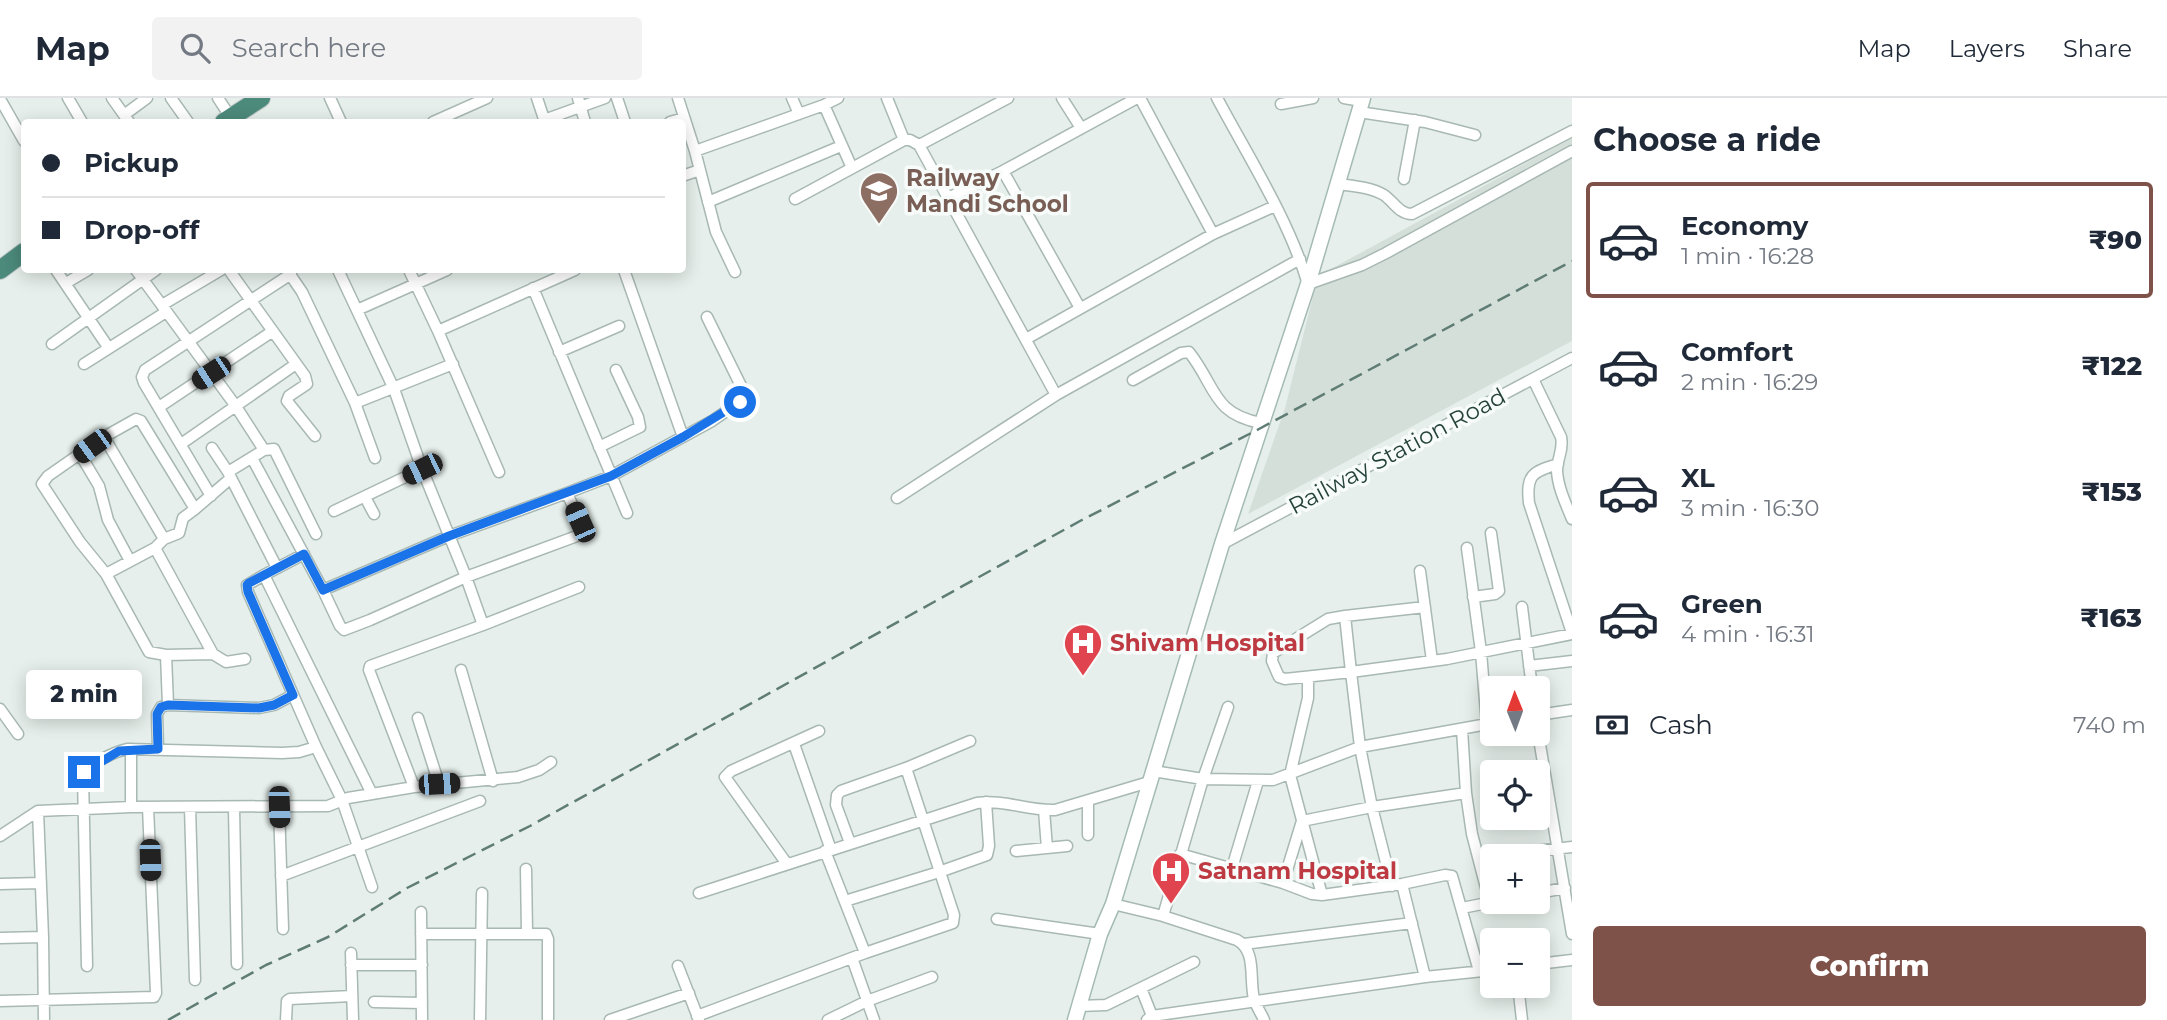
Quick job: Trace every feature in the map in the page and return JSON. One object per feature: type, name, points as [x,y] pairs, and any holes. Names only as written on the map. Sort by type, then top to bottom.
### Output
[{"type":"highway","points":[[225,112],[241,98]]},
{"type":"highway","points":[[225,112],[261,98]]},
{"type":"highway","points":[[0,270],[21,254]]},
{"type":"highway","points":[[0,283],[21,268]]},
{"type":"main road","points":[[1077,1013],[1100,934],[1113,904],[1222,544],[1308,284],[1361,104]]},
{"type":"street","points":[[68,98],[80,119]]},
{"type":"street","points":[[112,98],[126,119],[147,98]]},
{"type":"street","points":[[171,98],[186,119]]},
{"type":"street","points":[[330,98],[340,119]]},
{"type":"street","points":[[440,119],[487,98]]},
{"type":"street","points":[[537,98],[544,119]]},
{"type":"street","points":[[549,119],[579,102],[605,98]]},
{"type":"street","points":[[617,98],[624,119]]},
{"type":"street","points":[[678,98],[684,118],[680,119]]},
{"type":"street","points":[[792,98],[799,114]]},
{"type":"street","points":[[695,151],[838,98]]},
{"type":"street","points":[[887,98],[904,141]]},
{"type":"street","points":[[919,145],[1008,98]]},
{"type":"street","points":[[1062,98],[1081,128]]},
{"type":"street","points":[[948,198],[1003,172],[1139,98],[1213,234]]},
{"type":"street","points":[[1216,98],[1275,206],[1300,259],[1308,284],[1362,265],[1386,253],[1572,151]]},
{"type":"street","points":[[1281,104],[1313,98]]},
{"type":"street","points":[[1345,98],[1475,135]]},
{"type":"street","points":[[0,99],[21,136]]},
{"type":"street","points":[[579,102],[584,119]]},
{"type":"street","points":[[824,105],[852,167]]},
{"type":"street","points":[[1404,179],[1415,120]]},
{"type":"street","points":[[686,124],[716,232],[735,272]]},
{"type":"street","points":[[1338,184],[1377,191],[1403,213],[1412,214],[1572,131]]},
{"type":"street","points":[[795,199],[904,141],[910,140],[919,145],[1056,395]]},
{"type":"street","points":[[708,202],[841,146]]},
{"type":"street","points":[[686,175],[700,170]]},
{"type":"street","points":[[1003,172],[1080,308]]},
{"type":"street","points":[[1026,339],[1213,234],[1275,206]]},
{"type":"street","points":[[897,498],[1056,395],[1300,259]]},
{"type":"street","points":[[58,273],[108,347]]},
{"type":"street","points":[[66,284],[83,273]]},
{"type":"street","points":[[84,363],[217,273]]},
{"type":"street","points":[[231,273],[305,376],[307,384],[289,396],[287,401],[315,436]]},
{"type":"street","points":[[211,496],[144,383],[143,374],[187,340],[288,273]]},
{"type":"street","points":[[290,273],[302,292],[355,404],[375,458]]},
{"type":"street","points":[[339,273],[394,389],[483,625]]},
{"type":"street","points":[[410,273],[439,331],[499,471]]},
{"type":"street","points":[[357,310],[440,273]]},
{"type":"street","points":[[439,331],[568,273]]},
{"type":"street","points":[[625,273],[683,437]]},
{"type":"street","points":[[52,344],[88,318],[139,274],[235,405],[264,450]]},
{"type":"street","points":[[533,289],[627,513]]},
{"type":"street","points":[[323,590],[449,536],[611,476],[740,402],[745,395],[707,317]]},
{"type":"street","points":[[559,352],[619,326]]},
{"type":"street","points":[[159,407],[273,331]]},
{"type":"street","points":[[1133,380],[1181,353],[1189,352],[1225,407],[1243,420],[1261,423]]},
{"type":"street","name":"Railway Station Road","points":[[1222,544],[1572,358]]},
{"type":"street","points":[[181,444],[296,364]]},
{"type":"street","points":[[355,404],[453,364]]},
{"type":"street","points":[[599,447],[640,427],[616,370]]},
{"type":"street","points":[[1533,379],[1567,450],[1558,464],[1559,484],[1572,519]]},
{"type":"street","points":[[195,509],[141,421],[133,420],[104,437],[48,476],[42,484],[80,542],[106,574],[146,649],[153,654],[166,655],[213,654]]},
{"type":"street","points":[[104,437],[164,539]]},
{"type":"street","points":[[212,448],[230,475],[277,568]]},
{"type":"street","points":[[106,574],[178,533],[183,518],[211,496],[230,475],[264,450],[271,448],[275,451],[316,534]]},
{"type":"street","points":[[80,454],[99,486],[108,520],[130,561]]},
{"type":"street","points":[[252,458],[340,626],[346,630],[466,577],[578,536],[581,532],[580,522],[567,493]]},
{"type":"street","points":[[1425,607],[1345,616],[1324,622],[1273,653],[1272,661],[1279,677],[1308,677],[1432,661],[1527,645],[1572,633],[1529,503],[1528,492],[1534,473],[1558,464]]},
{"type":"street","points":[[334,511],[422,469]]},
{"type":"street","points":[[365,497],[374,514]]},
{"type":"street","points":[[1474,597],[1499,591],[1491,533]]},
{"type":"street","points":[[155,548],[213,654],[226,662],[244,659]]},
{"type":"street","points":[[1467,548],[1484,676]]},
{"type":"street","points":[[304,554],[249,583],[247,588],[342,800],[372,887]]},
{"type":"street","points":[[1420,571],[1432,661]]},
{"type":"street","points":[[264,575],[372,794]]},
{"type":"street","points":[[414,787],[369,670],[370,666],[579,587]]},
{"type":"street","points":[[1522,607],[1530,676]]},
{"type":"street","points":[[1345,616],[1360,747],[1372,807],[1412,923],[1424,977]]},
{"type":"street","points":[[166,655],[168,705]]},
{"type":"street","points":[[1529,666],[1572,661]]},
{"type":"street","points":[[461,670],[493,781]]},
{"type":"street","points":[[1308,677],[1308,698],[1290,775],[1322,895]]},
{"type":"street","points":[[158,749],[157,714],[161,707],[259,708],[274,705],[293,695]]},
{"type":"street","points":[[1163,916],[1203,779],[1228,708]]},
{"type":"street","points":[[0,709],[18,734]]},
{"type":"street","points":[[1550,713],[1572,710]]},
{"type":"street","points":[[418,718],[439,784]]},
{"type":"street","points":[[699,893],[985,802],[1044,810],[1067,808],[1151,776],[1273,780],[1360,747],[1480,726]]},
{"type":"street","points":[[1462,729],[1466,793],[1480,863]]},
{"type":"street","points":[[787,864],[725,777],[731,771],[820,732]]},
{"type":"street","points":[[850,843],[836,805],[835,799],[841,791],[970,741]]},
{"type":"street","points":[[794,744],[845,901],[865,953]]},
{"type":"street","points":[[1540,746],[1568,895],[1572,934]]},
{"type":"street","points":[[86,966],[84,772],[119,751],[131,749],[282,753],[316,747]]},
{"type":"street","points":[[131,749],[131,807]]},
{"type":"street","points":[[0,836],[38,811],[131,807],[328,806],[342,800],[414,787],[518,777],[539,770],[551,762]]},
{"type":"street","points":[[678,966],[698,1018],[865,953],[953,923],[954,915],[906,768]]},
{"type":"street","points":[[1232,868],[1258,781]]},
{"type":"street","points":[[1302,821],[1466,793]]},
{"type":"street","points":[[1088,800],[1088,835]]},
{"type":"street","points":[[281,876],[480,801]]},
{"type":"street","points":[[845,901],[987,855],[989,846],[985,802]]},
{"type":"street","points":[[0,1001],[154,997],[156,993],[148,807]]},
{"type":"street","points":[[190,807],[195,980]]},
{"type":"street","points":[[279,807],[283,929]]},
{"type":"street","points":[[234,808],[237,964]]},
{"type":"street","points":[[1044,810],[1047,848]]},
{"type":"street","points":[[38,811],[44,1020]]},
{"type":"street","points":[[1283,883],[1302,821]]},
{"type":"street","points":[[1016,852],[1067,846]]},
{"type":"street","points":[[1550,850],[1572,847]]},
{"type":"street","points":[[1141,988],[1150,1018],[1186,1016],[1254,1000],[1479,971],[1452,876],[1322,895],[1180,854]]},
{"type":"street","points":[[526,869],[527,933]]},
{"type":"street","points":[[0,884],[41,883]]},
{"type":"street","points":[[480,1020],[482,893]]},
{"type":"street","points":[[1550,894],[1568,895]]},
{"type":"street","points":[[1113,904],[1163,916],[1244,944],[1249,954],[1254,1000],[1264,1020]]},
{"type":"street","points":[[1462,908],[1480,905]]},
{"type":"street","points":[[421,912],[422,1020]]},
{"type":"street","points":[[997,919],[1100,934]]},
{"type":"street","points":[[1244,944],[1412,923]]},
{"type":"street","points":[[421,934],[543,933],[548,937],[548,1020]]},
{"type":"street","points":[[0,938],[43,937]]},
{"type":"street","points":[[351,953],[353,1020]]},
{"type":"street","points":[[852,958],[874,1020]]},
{"type":"street","points":[[1550,963],[1572,960]]},
{"type":"street","points":[[1077,1013],[1100,1007],[1194,962]]},
{"type":"street","points":[[351,965],[422,965]]},
{"type":"street","points":[[828,1020],[867,1001],[932,977]]},
{"type":"street","points":[[610,1020],[627,1017],[689,993]]},
{"type":"street","points":[[286,1020],[287,1001],[290,999],[352,996]]},
{"type":"street","points":[[1519,998],[1522,1020]]},
{"type":"street","points":[[374,1002],[422,1003]]},
{"type":"shaded area","points":[[1572,138],[1572,341],[1248,514],[1285,408],[1318,276]]},
{"type":"railway","points":[[168,1020],[266,965],[328,937],[407,888],[530,826],[1080,521],[1259,429],[1572,261]]},
{"type":"place","name":"Railway Mandi School","points":[[879,225]]},
{"type":"place","name":"Shivam Hospital","points":[[1083,677]]},
{"type":"place","name":"Satnam Hospital","points":[[1171,905]]},
{"type":"route","points":[[84,772],[119,751],[158,749],[157,714],[161,707],[259,708],[274,705],[293,695],[248,592],[249,583],[304,554],[323,590],[449,536],[611,476],[712,421],[740,402]]}]
